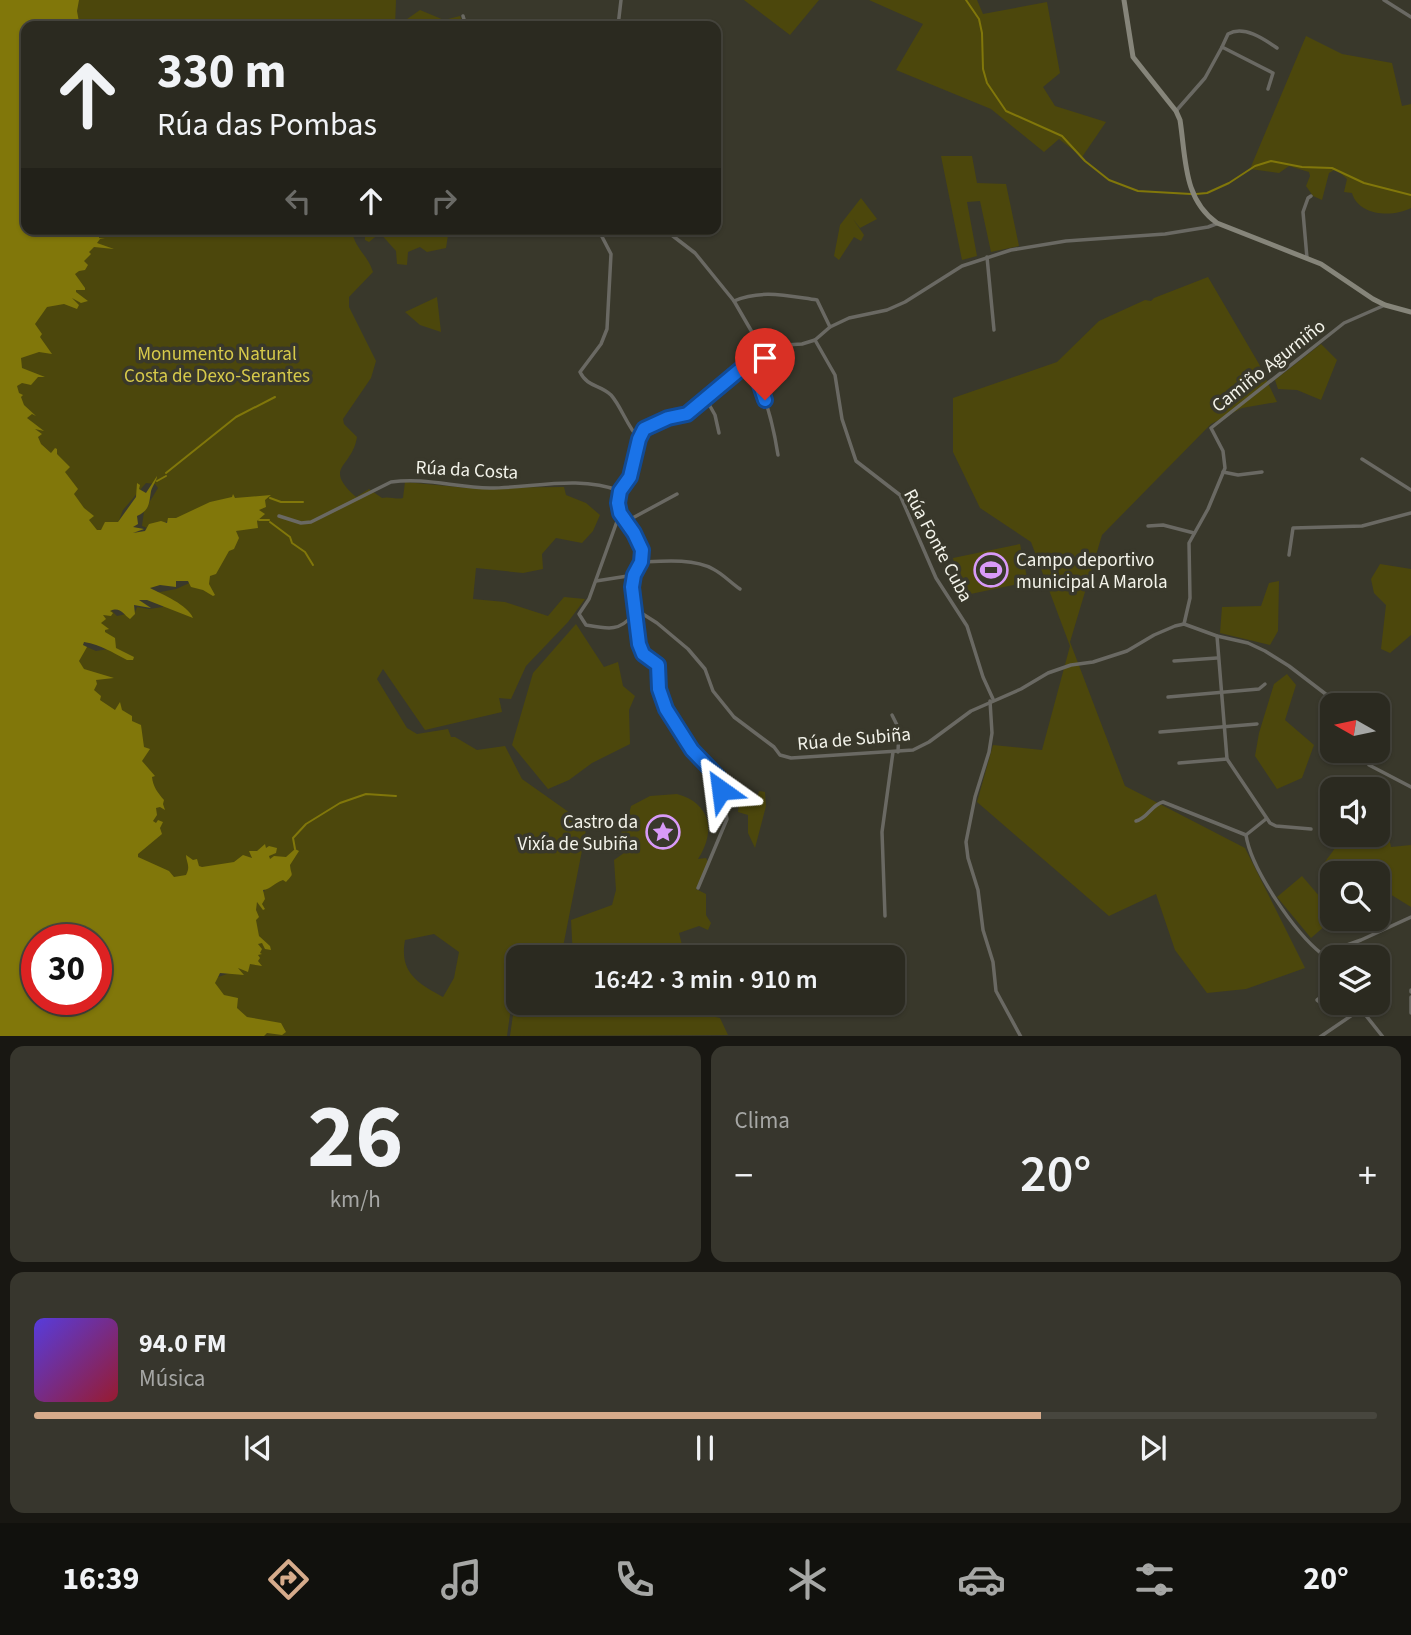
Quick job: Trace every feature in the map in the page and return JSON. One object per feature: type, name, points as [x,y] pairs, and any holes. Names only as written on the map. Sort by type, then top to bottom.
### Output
[{"type":"main road","points":[[1124,0],[1133,57],[1176,111],[1180,120],[1191,192],[1209,217],[1217,223],[1321,264],[1385,305],[1411,312]]},
{"type":"street","points":[[619,21],[621,0]]},
{"type":"street","points":[[1384,0],[1411,17]]},
{"type":"street","points":[[463,16],[464,21]]},
{"type":"street","points":[[1176,111],[1205,78],[1228,34],[1240,31],[1262,38],[1277,48]]},
{"type":"street","points":[[1222,47],[1273,73],[1268,89]]},
{"type":"street","points":[[1307,258],[1303,212],[1311,196]]},
{"type":"street","points":[[672,235],[695,253],[734,301],[756,339],[768,346],[802,344],[815,340],[830,327],[849,318],[887,310],[905,302],[962,266],[1011,250],[1055,242],[1165,234],[1217,223]]},
{"type":"street","points":[[601,235],[611,254],[607,329],[601,344],[580,372],[585,382],[611,396],[639,439]]},
{"type":"street","points":[[987,257],[994,330]]},
{"type":"street","points":[[734,301],[744,296],[775,292],[817,300],[830,327]]},
{"type":"street","name":"Camiño Agurniño","points":[[1223,472],[1223,451],[1211,428],[1344,323],[1360,314],[1382,309],[1385,305]]},
{"type":"street","name":"Rúa Fonte Cuba","points":[[815,340],[835,375],[842,419],[856,461],[900,495],[936,579],[967,626],[992,700]]},
{"type":"street","points":[[698,888],[727,819],[719,778],[692,750],[666,709],[659,689],[658,665],[643,654],[639,644],[632,587],[634,575],[641,562],[642,550],[620,513],[618,503],[620,491],[634,466],[639,439],[644,429],[668,418],[687,414],[768,346]]},
{"type":"street","points":[[748,363],[761,389],[774,430],[778,455]]},
{"type":"street","points":[[706,399],[715,415],[719,433]]},
{"type":"street","points":[[1362,459],[1411,490]]},
{"type":"street","points":[[1262,472],[1238,475],[1223,472],[1208,509],[1189,543],[1190,598],[1184,624],[1217,636],[1248,643],[1265,651],[1324,693]]},
{"type":"street","name":"Rúa da Costa","points":[[279,516],[301,523],[311,522],[391,482],[406,480],[486,488],[570,482],[605,485],[620,491]]},
{"type":"street","points":[[627,521],[677,494]]},
{"type":"street","points":[[620,513],[607,542],[589,599],[579,614],[586,625],[608,629],[625,625],[635,610]]},
{"type":"street","points":[[1289,555],[1293,528],[1362,526],[1411,513]]},
{"type":"street","points":[[1148,526],[1163,525],[1194,533]]},
{"type":"street","points":[[641,562],[683,561],[704,565],[740,589]]},
{"type":"street","points":[[596,581],[634,575]]},
{"type":"street","name":"Rúa de Subiña","points":[[635,610],[657,623],[688,649],[705,668],[713,691],[734,717],[774,747],[780,755],[791,758],[913,750],[929,742],[971,711],[1021,689],[1048,673],[1127,651],[1154,635],[1184,624]]},
{"type":"street","points":[[1217,636],[1227,759],[1266,819],[1276,826],[1311,830]]},
{"type":"street","points":[[1174,661],[1218,658]]},
{"type":"street","points":[[1168,697],[1259,689],[1265,684]]},
{"type":"street","points":[[992,700],[991,742],[975,797],[966,842],[978,890],[983,930],[993,962],[996,991],[1020,1036]]},
{"type":"street","points":[[885,916],[882,832],[900,729],[892,715]]},
{"type":"street","points":[[1160,732],[1257,724]]},
{"type":"street","points":[[1179,763],[1227,759]]},
{"type":"street","points":[[1368,763],[1411,787]]},
{"type":"street","points":[[1136,821],[1144,819],[1157,804],[1163,802],[1245,835]]},
{"type":"street","points":[[1245,835],[1266,819]]},
{"type":"street","points":[[1245,835],[1252,857],[1266,884],[1310,945],[1322,954],[1411,917]]},
{"type":"street","points":[[1411,993],[1411,1013]]},
{"type":"street","points":[[1322,1036],[1353,1015]]},
{"type":"street","points":[[1366,1015],[1382,1036]]},
{"type":"green space","points":[[60,0],[396,0],[395,21],[58,21]]},
{"type":"green space","points":[[744,0],[819,0],[790,35]]},
{"type":"green space","points":[[869,0],[977,0],[983,14],[1047,2],[1060,73],[1043,87],[1055,106],[1106,122],[1082,157],[1059,139],[1044,152],[991,109],[896,70],[923,24]]},
{"type":"green space","points":[[420,10],[444,20],[460,16],[462,21],[404,21]]},
{"type":"green space","points":[[1306,36],[1342,54],[1392,63],[1402,106],[1411,104],[1411,208],[1387,214],[1369,211],[1356,201],[1352,193],[1344,192],[1347,179],[1336,169],[1329,173],[1322,200],[1313,196],[1306,186],[1309,172],[1289,166],[1279,173],[1250,169]]},
{"type":"green space","points":[[941,156],[972,156],[977,183],[1006,184],[1019,246],[991,252],[980,201],[967,202],[977,256],[962,260]]},
{"type":"green space","points":[[861,198],[877,219],[860,228],[853,219],[864,235],[861,241],[854,237],[839,260],[834,256],[840,225]]},
{"type":"green space","name":"Monumento Natural Costa de Dexo-Serantes","points":[[66,235],[353,235],[373,272],[349,297],[349,307],[376,361],[371,378],[343,419],[344,424],[357,437],[340,473],[346,487],[356,497],[369,489],[382,498],[398,499],[403,498],[405,482],[467,488],[564,487],[566,495],[586,503],[600,515],[593,531],[582,543],[556,538],[542,554],[543,569],[523,573],[476,568],[473,599],[505,602],[548,616],[564,597],[585,599],[568,622],[526,666],[511,699],[499,698],[502,712],[425,730],[383,669],[377,679],[407,728],[417,734],[448,729],[451,737],[477,750],[505,746],[522,779],[587,825],[563,945],[506,945],[506,1015],[510,1015],[507,1036],[259,1036],[211,1011],[215,978],[233,972],[249,915],[268,885],[146,880],[76,691],[80,651],[87,647],[96,651],[108,649],[97,617],[111,610],[117,616],[135,612],[137,607],[163,607],[165,604],[155,593],[176,589],[196,580],[232,531],[238,531],[247,524],[218,505],[147,528],[142,526],[144,511],[158,488],[155,484],[146,483],[123,510],[118,523],[98,539],[17,418],[8,346],[30,336]],"holes":[[[434,934],[459,952],[454,978],[443,997],[412,976],[405,961],[405,940]]]},
{"type":"green space","points":[[365,235],[378,235],[369,242],[365,240]]},
{"type":"green space","points":[[382,235],[448,235],[446,248],[427,252],[420,247],[408,252],[407,265],[397,264],[396,251]]},
{"type":"green space","points":[[1208,277],[1259,364],[1277,402],[1242,408],[1211,424],[1102,535],[1070,642],[1125,786],[1245,848],[1305,968],[1246,989],[1207,993],[1175,950],[1156,894],[1109,916],[977,802],[993,745],[1042,750],[1070,646],[1031,542],[980,508],[953,452],[953,398],[1057,362],[1099,321],[1145,300],[1151,301]]},
{"type":"green space","points":[[437,297],[441,332],[420,325],[405,312]]},
{"type":"green space","points":[[1321,344],[1337,360],[1321,400],[1297,390],[1278,389],[1275,380]]},
{"type":"green space","name":"Campo deportivo municipal A Marola","points":[[1020,544],[1028,582],[961,596],[953,558]]},
{"type":"green space","points":[[1380,564],[1411,569],[1411,635],[1390,653],[1381,649],[1386,605],[1374,593],[1371,579]]},
{"type":"green space","points":[[1279,581],[1278,631],[1270,645],[1220,633],[1222,607],[1261,606],[1269,583]]},
{"type":"green space","points":[[576,624],[604,667],[618,662],[623,686],[635,696],[629,710],[630,744],[592,763],[569,780],[548,789],[512,745],[533,673]]},
{"type":"green space","points":[[1287,674],[1296,685],[1285,720],[1314,745],[1302,778],[1277,789],[1255,756],[1274,684]]},
{"type":"green space","points":[[759,791],[765,792],[766,806],[755,848],[748,833],[748,815],[738,812],[739,803],[755,806]]},
{"type":"green space","points":[[677,794],[688,798],[697,804],[707,820],[707,839],[698,859],[706,858],[708,862],[696,889],[706,894],[706,915],[711,923],[708,930],[699,926],[679,933],[682,945],[572,945],[571,920],[612,905],[616,890],[614,860],[624,853],[617,838],[626,826],[631,806],[650,796]]},
{"type":"green space","points":[[1390,842],[1391,847],[1411,845],[1411,907],[1390,894],[1390,861],[1326,861],[1336,847],[1390,847]]},
{"type":"green space","points":[[1302,876],[1320,897],[1320,930],[1311,938],[1277,897]]},
{"type":"green space","points":[[513,1015],[707,1015],[720,1018],[728,1035],[510,1036]]},
{"type":"shaded area","points":[[0,0],[79,0],[79,21],[21,21],[21,235],[99,235],[99,238],[105,239],[100,239],[97,243],[114,249],[94,247],[84,261],[88,265],[85,270],[75,274],[85,288],[76,292],[88,301],[81,303],[72,298],[79,305],[77,309],[64,304],[47,307],[35,324],[52,354],[39,352],[21,358],[22,368],[45,377],[38,377],[31,385],[22,383],[17,386],[19,393],[23,395],[21,397],[24,405],[36,416],[32,414],[27,418],[44,431],[35,429],[42,434],[38,437],[41,444],[51,453],[57,449],[57,454],[70,467],[65,472],[78,489],[74,494],[94,516],[89,520],[97,530],[101,530],[105,522],[118,522],[136,497],[137,483],[140,485],[139,489],[146,493],[157,476],[148,506],[137,516],[138,524],[133,527],[144,529],[133,533],[145,531],[149,524],[161,521],[167,523],[168,518],[176,518],[210,502],[232,497],[233,494],[235,498],[271,495],[265,500],[266,507],[259,510],[265,514],[257,521],[258,528],[236,531],[239,538],[234,549],[229,551],[216,574],[210,576],[209,584],[215,595],[191,587],[188,581],[176,581],[176,587],[160,585],[150,588],[180,604],[193,618],[147,600],[139,600],[151,608],[134,605],[135,614],[130,619],[116,609],[110,611],[113,613],[111,616],[103,615],[106,619],[101,623],[109,629],[105,632],[115,638],[116,648],[134,657],[133,660],[84,642],[83,645],[87,647],[79,661],[84,669],[114,678],[96,680],[94,690],[101,696],[100,700],[115,710],[120,702],[122,710],[132,716],[132,721],[141,725],[144,747],[150,749],[142,761],[155,776],[152,777],[153,784],[164,800],[165,810],[156,808],[157,815],[153,821],[163,822],[160,828],[162,834],[138,854],[138,857],[169,871],[174,877],[186,875],[186,855],[193,860],[197,859],[202,867],[234,862],[243,855],[252,858],[249,851],[257,851],[265,844],[266,848],[277,848],[276,853],[269,856],[270,859],[274,856],[286,857],[295,849],[299,851],[290,865],[291,875],[286,882],[283,880],[263,890],[265,899],[262,904],[265,909],[257,902],[259,936],[271,950],[265,949],[262,943],[258,944],[262,954],[258,955],[258,961],[262,966],[250,964],[248,972],[238,968],[244,975],[220,973],[215,983],[224,995],[238,998],[237,1008],[247,1017],[281,1023],[286,1032],[282,1035],[0,1036]]},
{"type":"waterway","points":[[966,0],[979,19],[983,69],[987,83],[1006,111],[1062,136],[1085,161],[1109,180],[1138,191],[1191,194]]},
{"type":"waterway","points":[[1196,194],[1207,193],[1255,166],[1271,161],[1302,167],[1332,168],[1364,183],[1411,195]]},
{"type":"waterway","points":[[166,473],[236,417],[275,397]]},
{"type":"waterway","points":[[157,481],[166,476]]},
{"type":"waterway","points":[[270,498],[281,502],[303,502]]},
{"type":"waterway","points":[[259,520],[269,520]]},
{"type":"waterway","points":[[270,522],[290,537],[292,543],[305,552],[313,565]]},
{"type":"waterway","points":[[295,849],[293,838],[306,824],[340,803],[366,794],[396,796]]},
{"type":"place","name":"Campo deportivo municipal A Marola","points":[[991,570]]},
{"type":"place","name":"Castro da Vixía de Subiña","points":[[663,832]]},
{"type":"route","points":[[721,790],[719,778],[692,750],[666,709],[659,689],[658,665],[643,654],[639,644],[632,587],[634,575],[641,562],[642,550],[620,513],[618,503],[620,491],[634,466],[639,439],[644,429],[668,418],[687,414],[748,363],[758,379],[765,400]]}]
